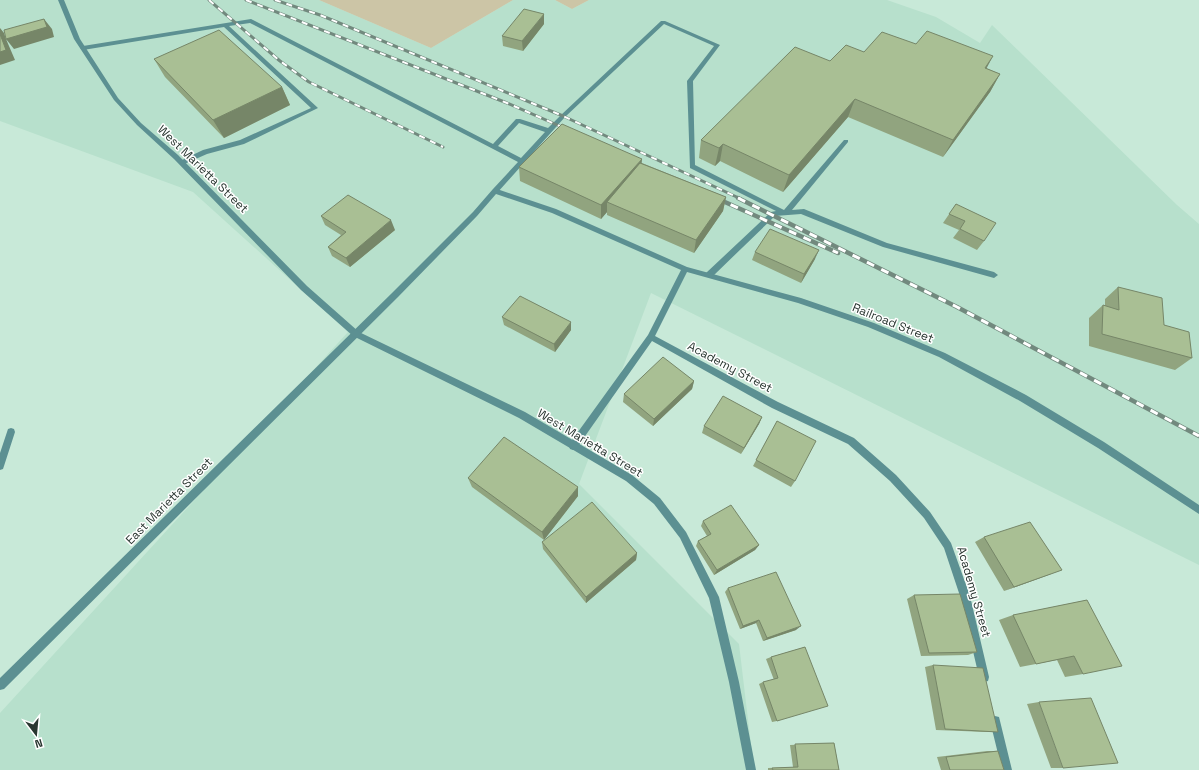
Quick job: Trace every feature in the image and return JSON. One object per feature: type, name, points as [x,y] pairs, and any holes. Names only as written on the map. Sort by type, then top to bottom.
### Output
[{"type":"street","name":"West Marietta Street","points":[[61,0],[77,39],[116,99],[139,124],[182,163],[304,288],[356,334],[522,416],[629,478],[657,501],[683,535],[714,597],[734,682],[751,770]]},
{"type":"street","points":[[83,48],[251,22],[521,161]]},
{"type":"street","points":[[356,334],[475,214],[563,116],[663,22],[717,44],[690,81],[692,166],[785,213]]},
{"type":"street","points":[[182,163],[204,152],[242,142],[315,108],[226,26]]},
{"type":"street","points":[[494,147],[518,120],[549,131]]},
{"type":"street","points":[[785,213],[846,141]]},
{"type":"street","name":"Railroad Street","points":[[495,190],[554,211],[685,269],[806,302],[872,325],[942,355],[1023,398],[1101,445],[1199,510]]},
{"type":"street","points":[[709,275],[773,214],[802,211],[885,245],[994,275]]},
{"type":"street","points":[[573,446],[651,337],[685,269]]},
{"type":"street","name":"East Marietta Street","points":[[0,685],[356,334]]},
{"type":"street","name":"Academy Street","points":[[651,337],[775,405],[851,441],[893,478],[927,515],[948,546],[965,596],[987,687]]},
{"type":"street","points":[[0,466],[11,432]]},
{"type":"street","points":[[992,710],[1007,770]]},
{"type":"shaded area","points":[[0,0],[319,0],[431,48],[513,0],[555,0],[572,9],[589,0],[887,0],[936,17],[980,43],[992,25],[1177,205],[1199,224],[1199,565],[651,293],[579,484],[739,644],[754,770],[0,770],[0,713],[348,332],[193,192],[0,121]]},
{"type":"shaded area","points":[[319,0],[513,0],[431,48]]},
{"type":"shaded area","points":[[555,0],[589,0],[572,9]]},
{"type":"building","points":[[524,9],[544,14],[522,41],[502,36]]},
{"type":"building","points":[[44,19],[47,27],[6,39],[4,30]]},
{"type":"building","points":[[219,30],[282,87],[213,120],[154,59]]},
{"type":"building","points":[[927,31],[993,56],[985,68],[1000,74],[953,140],[855,99],[789,175],[723,144],[719,148],[701,140],[795,47],[830,61],[846,45],[864,52],[882,32],[916,44]]},
{"type":"building","points":[[0,34],[6,50],[0,52]]},
{"type":"building","points":[[562,124],[642,159],[601,205],[519,167]]},
{"type":"building","points":[[640,163],[726,197],[696,240],[607,202]]},
{"type":"building","points":[[348,195],[391,220],[346,258],[328,247],[346,232],[321,216]]},
{"type":"building","points":[[956,204],[996,223],[984,241],[960,229],[965,221],[949,214]]},
{"type":"building","points":[[770,229],[819,250],[804,274],[755,252]]},
{"type":"building","points":[[1118,287],[1162,298],[1164,325],[1189,332],[1192,358],[1102,334],[1103,305],[1119,310]]},
{"type":"building","points":[[520,296],[571,322],[554,344],[502,317]]},
{"type":"building","points":[[663,357],[694,381],[654,419],[624,394]]},
{"type":"building","points":[[723,396],[762,417],[744,448],[704,426]]},
{"type":"building","points":[[777,421],[816,441],[795,481],[756,460]]},
{"type":"building","points":[[504,437],[578,487],[542,532],[468,478]]},
{"type":"building","points":[[592,502],[637,553],[586,597],[542,542]]},
{"type":"building","points":[[731,505],[759,545],[717,570],[698,541],[711,534],[703,521]]},
{"type":"building","points":[[1030,522],[1062,570],[1014,587],[984,537]]},
{"type":"building","points":[[776,572],[801,626],[767,638],[759,620],[743,626],[728,588]]},
{"type":"building","points":[[960,594],[977,652],[929,653],[914,595]]},
{"type":"building","points":[[1087,600],[1122,666],[1083,674],[1074,656],[1036,664],[1013,615]]},
{"type":"building","points":[[805,647],[828,706],[777,721],[763,682],[778,678],[771,657]]},
{"type":"building","points":[[933,665],[983,668],[998,732],[945,729]]},
{"type":"building","points":[[1091,698],[1118,763],[1063,768],[1039,702]]},
{"type":"building","points":[[834,743],[839,770],[773,770],[772,768],[798,767],[795,744]]},
{"type":"building","points":[[998,751],[1004,770],[950,770],[946,757]]},
{"type":"railway","points":[[209,0],[280,61],[309,82],[443,147]]},
{"type":"railway","points":[[246,0],[507,103],[571,131]]},
{"type":"railway","points":[[275,0],[320,15],[563,116],[741,199]]},
{"type":"railway","points":[[716,198],[838,253]]},
{"type":"railway","points":[[738,198],[957,307],[1199,436]]}]
